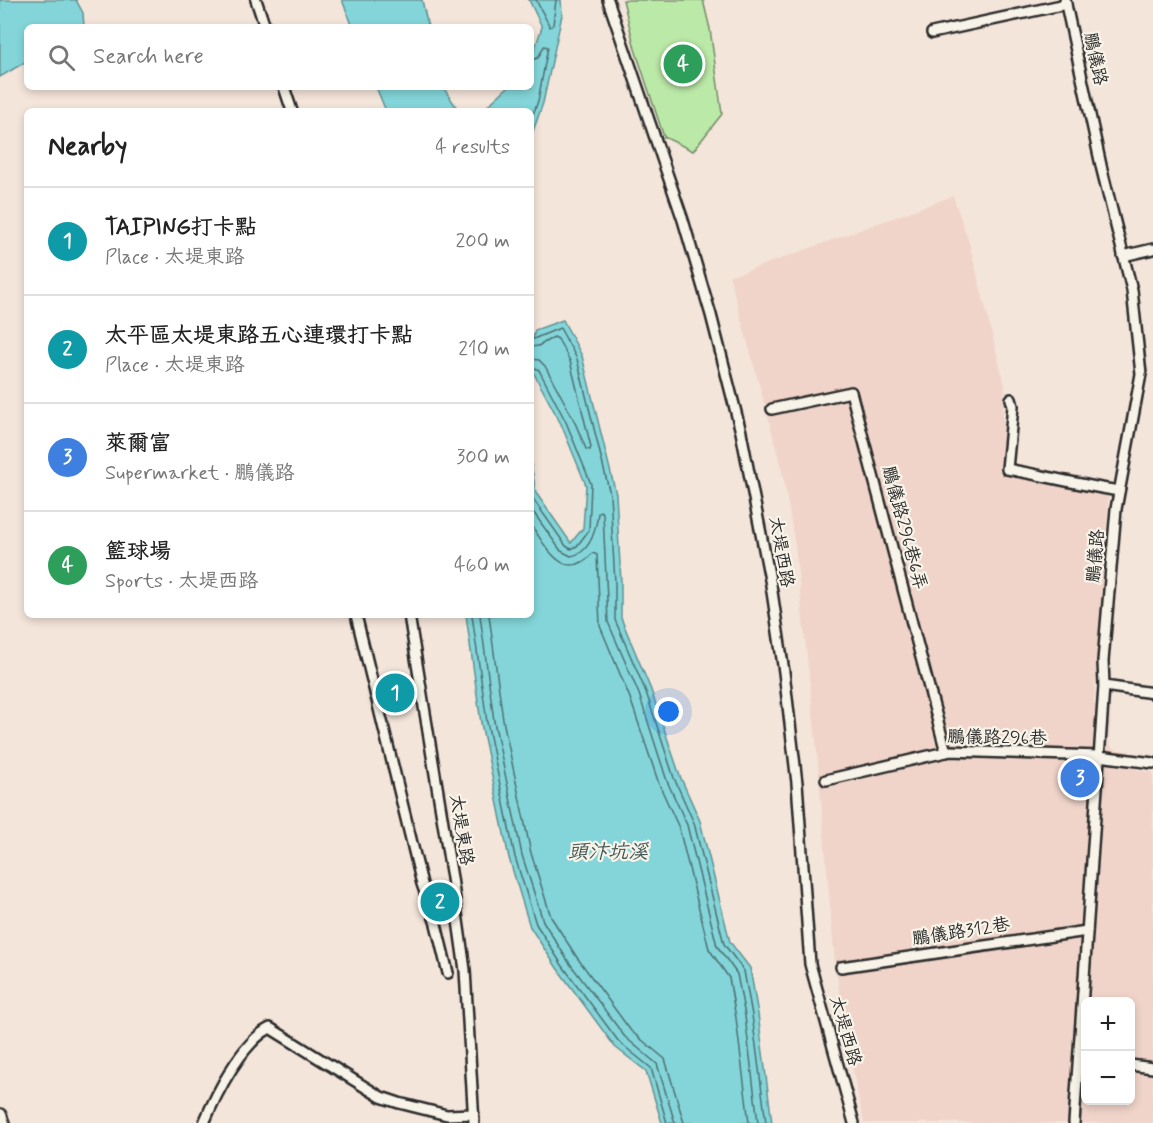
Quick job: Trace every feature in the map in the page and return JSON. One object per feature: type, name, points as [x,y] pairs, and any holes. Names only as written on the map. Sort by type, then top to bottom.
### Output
[{"type":"main road","points":[[0,1115],[3,1123]]},
{"type":"street","points":[[256,0],[264,24]]},
{"type":"street","name":"太堤西路","points":[[608,0],[683,220],[711,315],[741,432],[771,585],[784,672],[797,783],[810,964],[854,1123]]},
{"type":"street","points":[[933,33],[1066,2]]},
{"type":"street","name":"鵬儀路","points":[[1066,2],[1132,290],[1141,374],[1119,491],[1103,661],[1104,686],[1086,931],[1082,1051]]},
{"type":"street","points":[[285,90],[291,108]]},
{"type":"street","points":[[1123,256],[1153,249]]},
{"type":"street","name":"鵬儀路296巷6弄","points":[[772,409],[851,392],[945,752]]},
{"type":"street","points":[[1011,399],[1007,469],[1073,484],[1119,491]]},
{"type":"street","points":[[357,618],[422,884],[436,924],[448,973]]},
{"type":"street","name":"太堤東路","points":[[409,618],[465,970],[473,1119]]},
{"type":"street","points":[[1104,686],[1153,693]]},
{"type":"street","name":"鵬儀路296巷","points":[[826,780],[945,752],[1099,756],[1153,763]]},
{"type":"street","name":"鵬儀路312巷","points":[[841,968],[1086,931]]},
{"type":"street","points":[[204,1123],[216,1094],[256,1037],[270,1028],[381,1097],[447,1115],[473,1119]]},
{"type":"street","name":"鵬儀路","points":[[1074,1123],[1081,1066]]},
{"type":"street","points":[[1135,1066],[1153,1068]]},
{"type":"shaded area","points":[[953,196],[969,242],[1005,386],[1003,471],[1109,485],[1094,703],[1096,705],[1105,700],[1111,710],[1109,743],[1113,749],[1129,751],[1137,770],[1153,772],[1153,1123],[864,1123],[850,1058],[835,964],[816,742],[795,546],[783,476],[729,275],[741,273]]},
{"type":"green space","points":[[623,0],[703,0],[710,29],[722,114],[693,151],[664,137],[635,49]]},
{"type":"water","points":[[0,0],[76,0],[83,13],[84,24],[24,24],[24,63],[0,77]]},
{"type":"water","points":[[342,0],[422,0],[427,24],[352,24]]},
{"type":"water","points":[[529,0],[561,0],[562,15],[543,103],[534,128],[534,108],[485,108],[505,90],[534,90],[534,51],[542,27]]},
{"type":"water","points":[[377,90],[445,90],[457,108],[385,108]]},
{"type":"water","name":"頭汴坑溪","points":[[563,320],[582,356],[616,494],[621,618],[651,690],[680,776],[700,821],[730,942],[750,968],[772,1123],[662,1123],[646,1071],[615,1047],[530,927],[509,858],[481,723],[466,618],[534,618],[534,481],[536,493],[571,543],[583,528],[586,485],[561,424],[534,374],[535,330]]},
{"type":"place","name":"籃球場","points":[[683,64]]},
{"type":"place","name":"TAIPING打卡點","points":[[395,693]]},
{"type":"place","name":"萊爾富","points":[[1080,778]]},
{"type":"place","name":"太平區太堤東路五心連環打卡點","points":[[440,902]]}]
